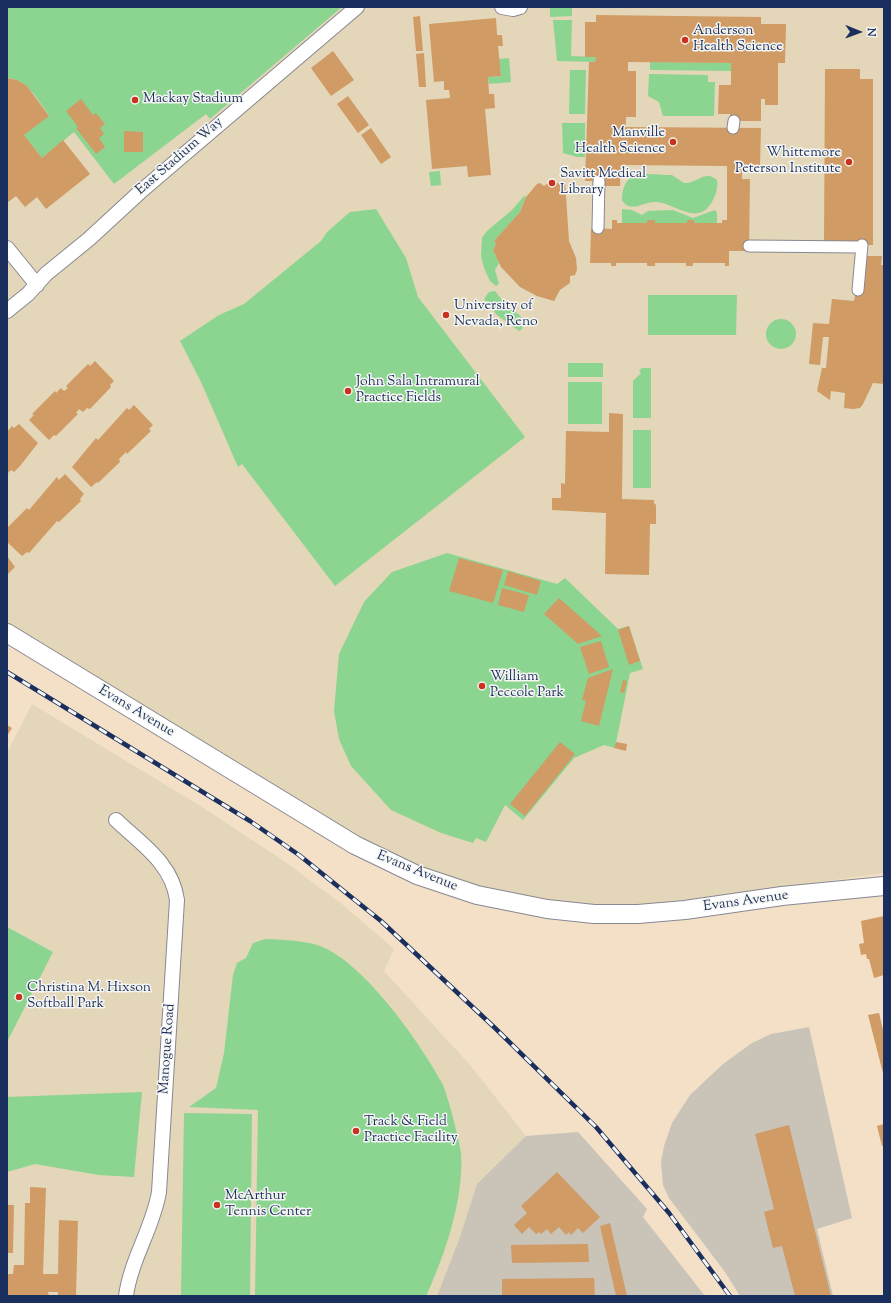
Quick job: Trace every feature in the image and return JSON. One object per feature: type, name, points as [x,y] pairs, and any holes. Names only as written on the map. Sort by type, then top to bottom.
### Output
[{"type":"street","name":"East Stadium Way","points":[[7,311],[37,285],[46,274],[89,239],[140,192],[357,7]]},
{"type":"street","points":[[502,7],[513,9],[520,7]]},
{"type":"street","points":[[598,228],[599,181]]},
{"type":"street","points":[[750,246],[862,246],[858,290]]},
{"type":"street","points":[[7,248],[37,285]]},
{"type":"street","name":"Evans Avenue","points":[[7,633],[355,845],[417,875],[477,895],[547,909],[594,914],[631,914],[685,910],[782,896],[884,886]]},
{"type":"street","name":"Manogue Road","points":[[116,820],[165,865],[172,878],[177,900],[159,1192],[156,1207],[132,1270],[126,1296]]},
{"type":"shaded area","name":"University of Nevada, Reno","points":[[7,7],[884,7],[884,873],[651,906],[566,904],[485,890],[413,865],[349,832],[7,623]]},
{"type":"shaded area","points":[[32,704],[202,807],[284,861],[343,905],[394,949],[384,971],[470,1065],[526,1136],[477,1184],[460,1237],[437,1296],[7,1296],[7,753]]},
{"type":"shaded area","points":[[809,1027],[852,1218],[817,1229],[833,1296],[740,1296],[725,1272],[669,1198],[663,1185],[661,1162],[664,1146],[672,1123],[690,1095],[723,1064],[752,1043],[771,1034]]},
{"type":"shaded area","points":[[578,1132],[647,1209],[643,1217],[705,1296],[437,1296],[460,1237],[477,1184],[526,1136]]},
{"type":"green space","name":"Mackay Stadium","points":[[7,7],[342,7],[210,119],[206,114],[114,184],[74,132],[42,158],[24,135],[49,115],[27,86],[14,79],[7,78]]},
{"type":"green space","points":[[550,7],[572,7],[572,16],[550,17]]},
{"type":"green space","points":[[553,20],[572,20],[571,56],[596,57],[595,62],[557,61]]},
{"type":"green space","points":[[509,58],[511,82],[489,84],[488,77],[501,76],[499,59]]},
{"type":"green space","points":[[650,62],[731,63],[731,71],[650,70]]},
{"type":"green space","points":[[570,70],[586,70],[585,114],[569,114]]},
{"type":"green space","points":[[649,74],[708,75],[708,82],[715,82],[714,116],[663,116],[659,102],[648,96]]},
{"type":"green space","points":[[562,123],[585,123],[585,157],[577,157],[563,153]]},
{"type":"green space","points":[[440,171],[441,185],[431,186],[429,172]]},
{"type":"green space","points":[[645,174],[672,175],[684,183],[689,183],[705,176],[713,177],[717,180],[715,195],[707,208],[701,212],[694,213],[656,202],[633,207],[625,204],[622,200],[623,189],[632,177]]},
{"type":"green space","points":[[524,196],[526,197],[520,212],[494,241],[496,244],[493,250],[499,263],[495,270],[499,284],[496,286],[490,281],[484,268],[481,256],[482,238],[487,231],[512,210]]},
{"type":"green space","name":"John Sala Intramural Practice Fields","points":[[376,209],[406,258],[418,297],[525,437],[335,586],[242,464],[238,467],[201,382],[180,341],[219,315],[244,304],[321,241],[327,232],[350,212]]},
{"type":"green space","points":[[622,209],[632,210],[642,215],[648,211],[673,210],[693,218],[715,210],[717,213],[717,223],[694,223],[693,220],[687,220],[687,223],[622,223]]},
{"type":"green space","points":[[495,291],[504,303],[522,318],[523,325],[522,329],[519,331],[497,315],[484,299],[489,292]]},
{"type":"green space","points":[[648,295],[737,295],[736,335],[648,335]]},
{"type":"green space","points":[[781,319],[792,323],[796,334],[792,345],[781,349],[770,345],[766,334],[770,323]]},
{"type":"green space","points":[[568,363],[603,363],[603,377],[568,377]]},
{"type":"green space","points":[[642,368],[651,368],[651,418],[633,418],[633,381],[641,373],[639,371]]},
{"type":"green space","points":[[568,382],[602,382],[602,424],[568,424]]},
{"type":"green space","points":[[633,430],[651,430],[651,488],[633,488]]},
{"type":"green space","name":"William Peccole Park","points":[[447,553],[557,584],[565,578],[618,629],[629,626],[643,669],[630,673],[615,748],[604,745],[574,758],[523,820],[505,805],[486,842],[476,838],[473,843],[441,833],[391,810],[351,766],[339,739],[334,711],[339,654],[364,602],[392,572]]},
{"type":"green space","name":"Christina M. Hixson Softball Park","points":[[7,927],[53,952],[7,1042]]},
{"type":"green space","name":"Track & Field Practice Facility","points":[[265,939],[297,941],[313,944],[327,949],[343,959],[376,990],[392,1008],[420,1047],[442,1083],[450,1106],[458,1139],[461,1153],[461,1171],[452,1226],[440,1263],[426,1296],[255,1296],[258,1110],[189,1107],[216,1088],[224,1053],[233,975],[237,963],[246,958],[253,943]]},
{"type":"green space","points":[[142,1092],[134,1177],[99,1175],[35,1164],[7,1172],[7,1097]]},
{"type":"green space","name":"McArthur Tennis Center","points":[[184,1113],[252,1114],[250,1296],[181,1296]]},
{"type":"building","points":[[596,15],[761,17],[761,24],[786,24],[785,63],[778,63],[778,105],[765,105],[765,99],[761,99],[761,121],[730,121],[730,114],[718,114],[719,85],[731,85],[731,63],[628,62],[628,71],[636,71],[636,117],[626,117],[626,127],[761,128],[760,166],[742,166],[742,179],[750,179],[749,251],[729,251],[729,266],[725,266],[725,263],[693,263],[693,266],[686,266],[686,263],[655,263],[655,266],[647,266],[647,263],[616,263],[616,266],[611,266],[611,263],[590,263],[591,228],[612,229],[612,220],[617,220],[617,223],[647,223],[647,220],[655,220],[655,223],[687,223],[687,220],[694,220],[694,223],[722,223],[722,220],[727,220],[727,166],[621,165],[620,186],[601,186],[601,181],[585,181],[589,62],[595,62],[596,57],[585,57],[585,22],[596,22]]},
{"type":"building","points":[[420,16],[423,51],[416,51],[413,17]]},
{"type":"building","points":[[496,18],[497,35],[502,35],[503,46],[498,46],[501,76],[488,77],[489,94],[494,94],[495,108],[485,109],[491,175],[468,177],[467,166],[432,169],[426,100],[450,98],[449,90],[444,90],[444,81],[434,82],[429,24]]},
{"type":"building","points":[[333,51],[354,80],[331,96],[311,68]]},
{"type":"building","points":[[424,53],[426,87],[419,87],[416,54]]},
{"type":"building","name":"Whittemore Peterson Institute","points":[[825,69],[860,69],[860,79],[873,79],[873,245],[824,245]]},
{"type":"building","points":[[7,78],[17,80],[27,86],[49,116],[24,135],[42,158],[63,140],[90,174],[46,209],[37,197],[25,207],[16,196],[7,203]]},
{"type":"building","points":[[348,96],[369,125],[358,133],[337,104]]},
{"type":"building","points":[[81,99],[93,115],[96,113],[105,124],[100,128],[104,134],[99,138],[105,147],[96,154],[76,128],[78,127],[66,111]]},
{"type":"building","points":[[371,128],[391,157],[381,164],[361,135]]},
{"type":"building","points":[[124,131],[143,132],[143,152],[124,152]]},
{"type":"building","points":[[565,181],[569,241],[576,258],[577,270],[575,275],[570,276],[570,283],[560,290],[554,301],[537,296],[520,287],[501,267],[493,250],[496,244],[494,241],[520,212],[526,197],[537,184],[540,183],[544,186],[548,183]]},
{"type":"building","points":[[863,256],[882,256],[881,265],[884,265],[884,384],[873,383],[860,408],[853,409],[844,408],[845,393],[831,391],[830,400],[817,391],[822,368],[826,368],[829,337],[823,337],[820,365],[809,364],[813,323],[829,324],[832,299],[854,301]]},
{"type":"building","points":[[95,361],[114,381],[110,385],[111,387],[90,409],[87,408],[83,412],[79,409],[76,413],[78,414],[56,436],[54,435],[49,440],[29,420],[34,415],[32,414],[55,391],[56,393],[61,388],[64,391],[68,388],[66,386],[88,364],[90,366]]},
{"type":"building","points":[[134,405],[153,425],[149,429],[151,431],[127,454],[126,452],[119,459],[120,462],[98,483],[97,482],[91,487],[72,467],[96,438],[98,440],[127,408],[129,410]]},
{"type":"building","points":[[609,413],[623,414],[622,499],[654,500],[656,505],[656,524],[650,524],[649,575],[605,574],[606,513],[552,510],[552,498],[561,498],[561,483],[565,484],[566,431],[609,432]]},
{"type":"building","points":[[19,424],[38,443],[14,472],[11,470],[7,474],[7,432],[12,426],[14,428]]},
{"type":"building","points":[[65,474],[84,494],[80,499],[81,501],[59,522],[57,521],[29,553],[27,552],[22,556],[7,542],[7,528],[27,508],[29,510],[57,477],[59,480]]},
{"type":"building","points":[[7,556],[15,567],[7,575]]},
{"type":"building","points":[[459,558],[503,570],[493,603],[449,591]]},
{"type":"building","points":[[508,571],[541,581],[537,595],[504,585]]},
{"type":"building","points":[[502,588],[529,595],[524,612],[498,605]]},
{"type":"building","points":[[559,598],[602,636],[578,644],[544,614]]},
{"type":"building","points":[[629,626],[640,661],[629,665],[618,630]]},
{"type":"building","points":[[601,641],[609,667],[589,674],[580,647]]},
{"type":"building","points":[[613,669],[599,726],[581,721],[586,701],[582,700],[588,678]]},
{"type":"building","points":[[623,680],[627,681],[624,693],[620,692]]},
{"type":"building","points":[[7,725],[12,728],[7,736]]},
{"type":"building","points":[[560,742],[575,754],[525,816],[510,804]]},
{"type":"building","points":[[616,742],[627,744],[626,751],[614,748]]},
{"type":"building","points":[[884,916],[884,975],[874,978],[869,959],[867,959],[866,954],[861,955],[859,944],[864,943],[861,921]]},
{"type":"building","points":[[879,1013],[884,1034],[883,1073],[868,1015]]},
{"type":"building","points":[[884,1124],[884,1146],[882,1146],[877,1126]]},
{"type":"building","points":[[789,1125],[831,1296],[795,1296],[782,1246],[773,1248],[764,1212],[774,1209],[755,1134]]},
{"type":"building","points":[[557,1172],[600,1217],[583,1233],[578,1228],[571,1235],[569,1232],[566,1235],[559,1227],[551,1234],[547,1229],[541,1234],[539,1232],[536,1234],[529,1227],[522,1234],[514,1225],[527,1213],[521,1206]]},
{"type":"building","points":[[30,1187],[46,1188],[43,1274],[58,1274],[59,1220],[78,1221],[76,1296],[58,1296],[58,1292],[48,1292],[49,1296],[7,1296],[7,1274],[13,1274],[14,1265],[24,1265],[25,1203],[30,1203]]},
{"type":"building","points":[[7,1205],[14,1205],[13,1253],[7,1253]]},
{"type":"building","points":[[610,1223],[627,1296],[616,1296],[600,1226]]},
{"type":"building","points":[[588,1244],[589,1262],[512,1263],[511,1245]]},
{"type":"building","points":[[594,1278],[595,1296],[502,1296],[502,1279]]},
{"type":"railway","points":[[7,672],[250,821],[299,855],[381,921],[495,1028],[596,1127],[669,1213],[730,1296]]},
{"type":"place","name":"Anderson Health Science","points":[[685,40]]},
{"type":"place","name":"Mackay Stadium","points":[[135,100]]},
{"type":"place","name":"Manville Health Science","points":[[673,142]]},
{"type":"place","name":"Whittemore Peterson Institute","points":[[849,162]]},
{"type":"place","name":"Savitt Medical Library","points":[[552,183]]},
{"type":"place","name":"University of Nevada, Reno","points":[[446,315]]},
{"type":"place","name":"John Sala Intramural Practice Fields","points":[[348,391]]},
{"type":"place","name":"William Peccole Park","points":[[482,686]]},
{"type":"place","name":"Christina M. Hixson Softball Park","points":[[19,997]]},
{"type":"place","name":"Track & Field Practice Facility","points":[[356,1131]]},
{"type":"place","name":"McArthur Tennis Center","points":[[217,1205]]}]
